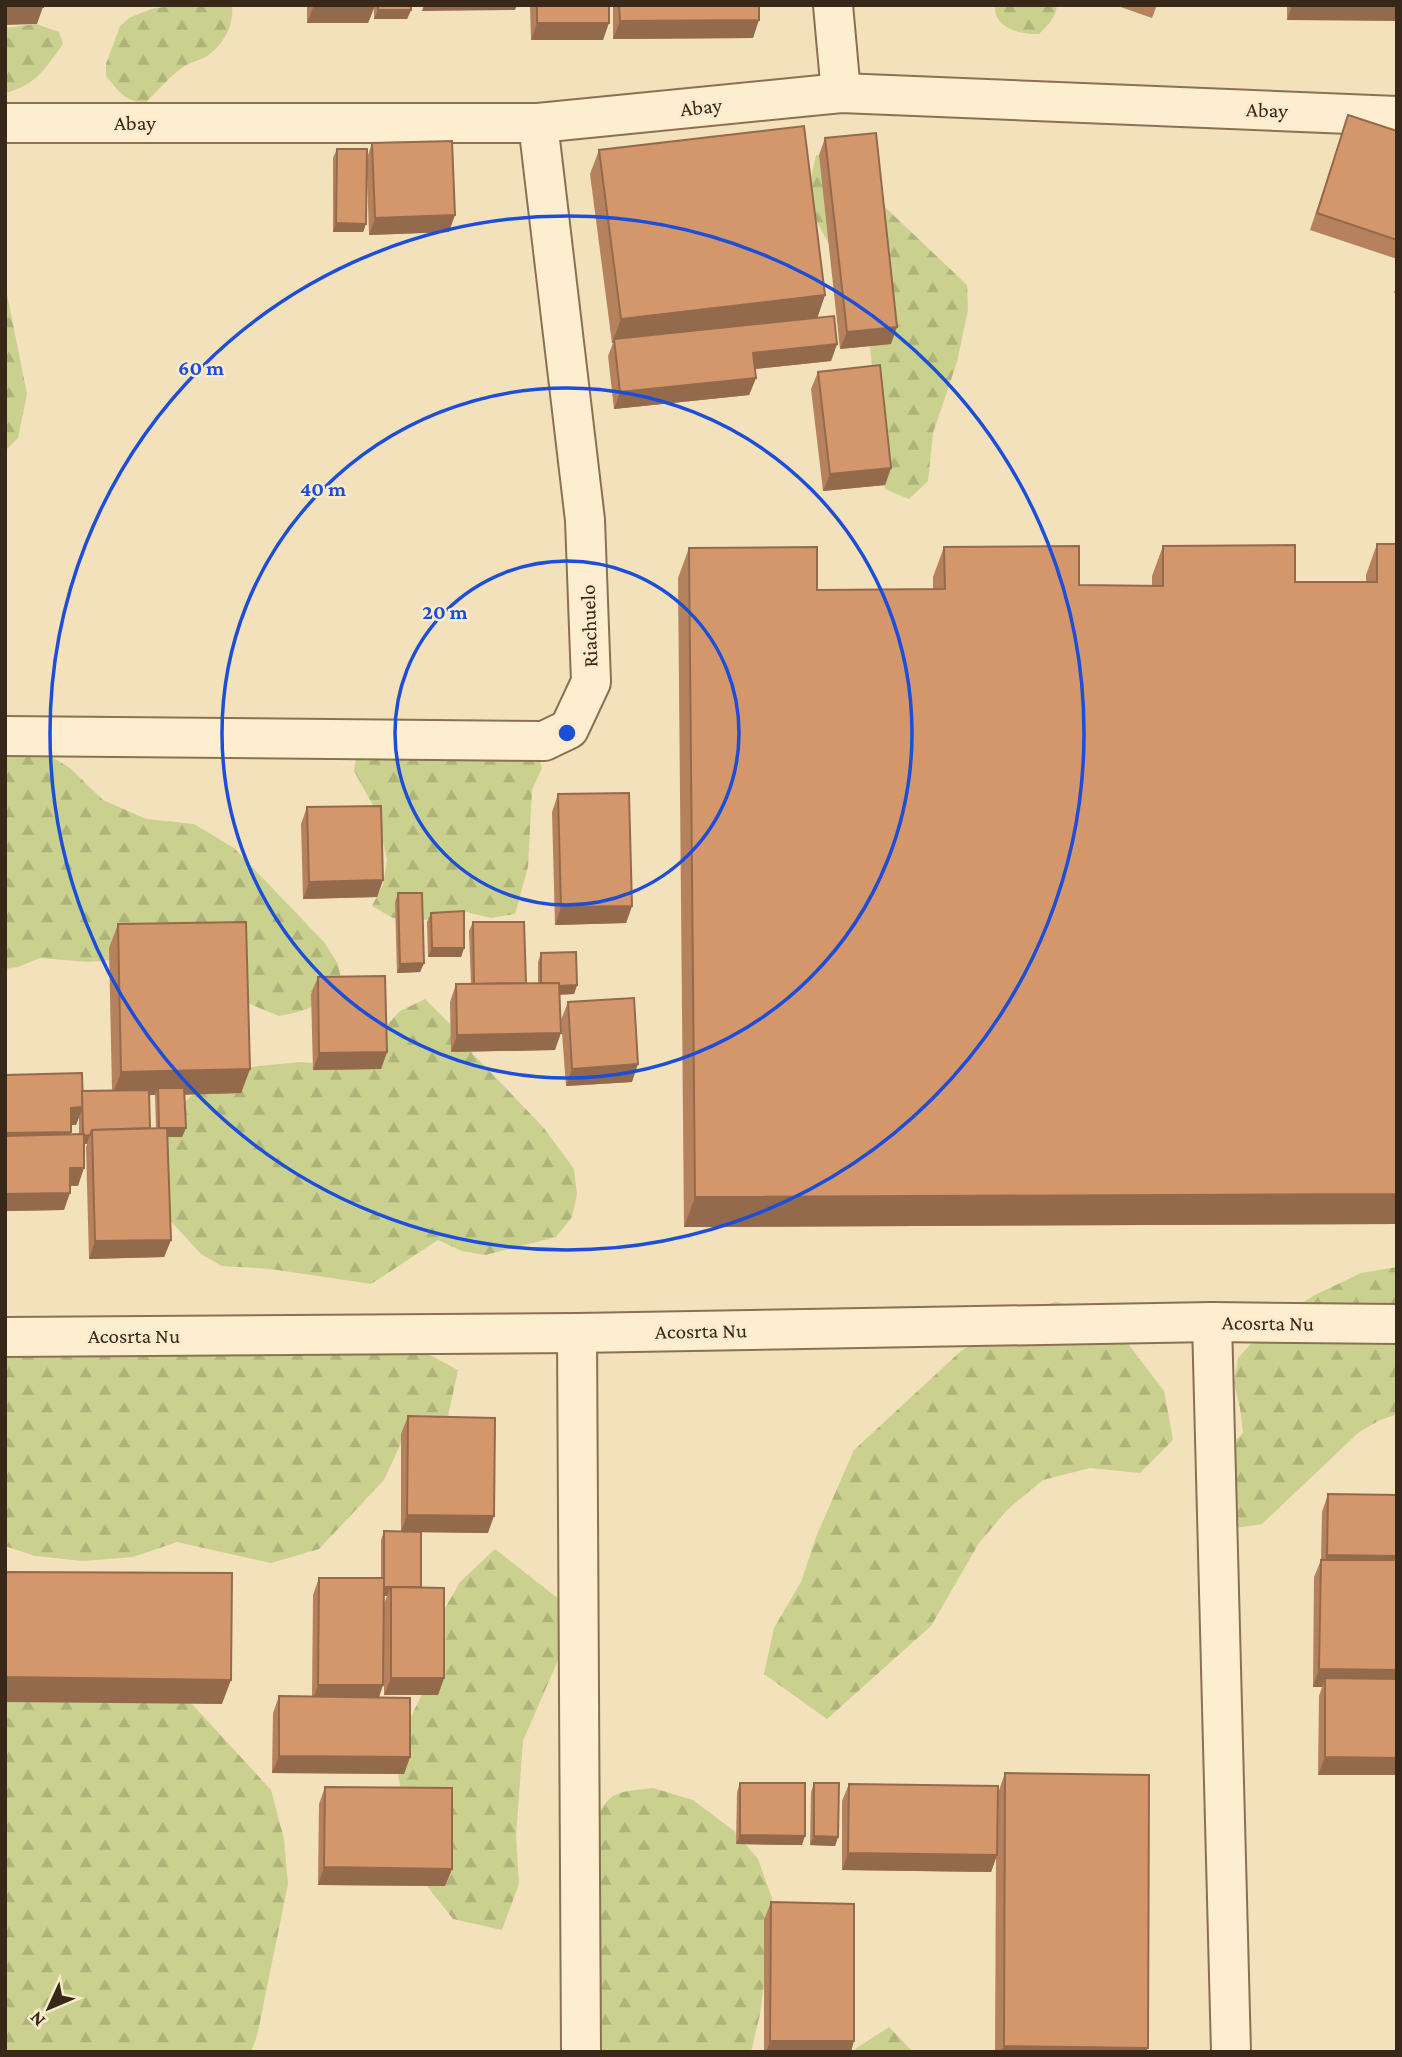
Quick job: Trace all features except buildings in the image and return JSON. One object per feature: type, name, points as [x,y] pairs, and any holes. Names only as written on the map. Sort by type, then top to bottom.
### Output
[{"type":"street","points":[[833,5],[841,93]]},
{"type":"street","name":"Abay","points":[[5,123],[538,122],[841,93],[1397,116]]},
{"type":"street","name":"Riachuelo","points":[[5,736],[544,741],[569,729],[591,682],[585,520],[538,122]]},
{"type":"street","points":[[1212,1322],[1231,2052]]},
{"type":"street","name":"Acosrta Nu","points":[[5,1337],[577,1333],[1212,1322],[1397,1324]]},
{"type":"street","points":[[577,1333],[581,2052]]},
{"type":"green space","points":[[177,5],[232,5],[227,34],[213,51],[177,72],[146,102],[128,98],[106,76],[106,64],[120,26],[129,18],[151,9]]},
{"type":"green space","points":[[995,5],[1057,5],[1053,18],[1039,34],[1024,33],[1003,25],[998,19]]},
{"type":"green space","points":[[36,24],[59,32],[63,44],[32,81],[5,93],[5,28]]},
{"type":"green space","points":[[816,155],[841,156],[868,191],[967,285],[968,310],[957,362],[933,433],[928,481],[909,499],[885,489],[870,347],[861,313],[842,269],[806,201]]},
{"type":"green space","points":[[5,284],[27,394],[18,438],[5,451]]},
{"type":"green space","points":[[488,720],[515,727],[534,743],[542,768],[532,790],[528,867],[515,914],[491,918],[467,912],[418,921],[393,918],[372,906],[383,885],[387,860],[376,811],[354,771],[362,723],[439,725]]},
{"type":"green space","points":[[5,741],[25,741],[70,768],[103,800],[146,819],[194,824],[234,848],[324,942],[338,964],[342,985],[314,1006],[279,1016],[138,958],[88,962],[40,958],[5,969]]},
{"type":"green space","points":[[425,999],[543,1127],[574,1169],[577,1194],[572,1217],[556,1237],[485,1255],[462,1251],[438,1240],[371,1284],[271,1269],[222,1266],[201,1254],[166,1216],[165,1120],[220,1070],[300,1062],[348,1066],[400,1011]]},
{"type":"green space","points":[[1397,1267],[1397,1414],[1358,1433],[1262,1524],[1229,1529],[1208,1467],[1243,1433],[1234,1383],[1238,1358],[1271,1322],[1315,1295],[1361,1273]]},
{"type":"green space","points":[[1055,1302],[1103,1311],[1164,1391],[1173,1440],[1140,1473],[1090,1468],[1043,1480],[1008,1509],[979,1543],[931,1626],[827,1719],[764,1674],[774,1628],[801,1582],[816,1537],[854,1450],[961,1351],[1007,1322]]},
{"type":"green space","points":[[415,1347],[458,1370],[448,1416],[403,1439],[384,1480],[319,1549],[271,1563],[177,1542],[133,1557],[83,1561],[35,1556],[5,1546],[5,1350]]},
{"type":"green space","points":[[495,1549],[578,1614],[523,1741],[516,1836],[519,1884],[502,1930],[453,1919],[420,1877],[398,1775],[408,1723],[432,1673],[435,1626],[460,1582]]},
{"type":"green space","points":[[93,1596],[271,1790],[284,1839],[288,1884],[257,2036],[251,2052],[5,2052],[5,1642]]},
{"type":"green space","points":[[653,1788],[693,1800],[734,1831],[758,1859],[772,1898],[771,1929],[760,2014],[751,2052],[603,2052],[568,2041],[592,1825],[604,1805],[615,1795]]},
{"type":"green space","points":[[889,2027],[913,2052],[855,2052],[855,2049]]}]
